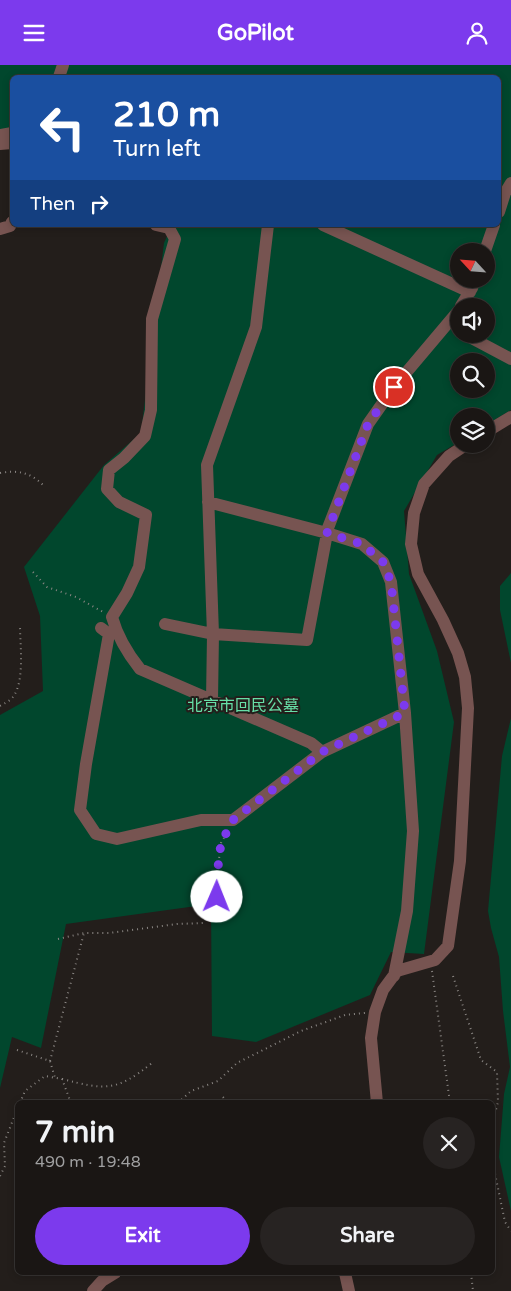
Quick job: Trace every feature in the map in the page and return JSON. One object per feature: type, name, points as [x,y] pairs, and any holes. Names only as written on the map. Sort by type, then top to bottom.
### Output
[{"type":"street","points":[[501,206],[511,183]]},
{"type":"street","points":[[165,227],[169,228],[175,239],[152,319],[151,410],[145,436],[124,458],[109,470],[107,489],[118,502],[146,515],[139,567],[127,593],[112,617],[114,625],[132,660],[140,669],[311,743],[322,752]]},
{"type":"street","points":[[212,700],[214,634],[207,465],[256,327],[268,227]]},
{"type":"street","points":[[327,227],[470,291]]},
{"type":"street","points":[[488,243],[493,227]]},
{"type":"street","points":[[466,298],[471,288]]},
{"type":"street","points":[[165,624],[214,634],[306,640],[327,533],[368,424],[394,387],[450,329]]},
{"type":"street","points":[[481,343],[511,359]]},
{"type":"street","points":[[495,427],[511,417]]},
{"type":"street","points":[[377,1100],[371,1038],[375,1012],[382,990],[397,971],[435,960],[448,946],[460,861],[468,708],[465,677],[458,653],[443,620],[418,574],[411,544],[414,513],[424,484],[454,453]]},
{"type":"street","points":[[208,503],[327,533],[362,544],[383,562],[391,582],[405,713],[413,831],[408,911],[394,976]]},
{"type":"street","points":[[101,628],[109,634],[86,764],[80,810],[96,834],[117,839],[201,820],[233,820],[322,752],[405,713]]},
{"type":"street","points":[[93,1291],[102,1281],[112,1275]]},
{"type":"street","points":[[345,1275],[349,1291]]},
{"type":"path","points":[[0,473],[13,471],[25,473],[43,485]]},
{"type":"path","points":[[32,572],[47,587],[76,597],[112,617]]},
{"type":"path","points":[[0,706],[12,699],[18,689],[20,675],[20,625]]},
{"type":"path","points":[[58,939],[84,933],[109,933],[177,924],[203,923],[217,897],[217,875],[221,843],[233,820]]},
{"type":"path","points":[[55,1078],[50,1061],[84,933]]},
{"type":"path","points":[[430,962],[450,1100]]},
{"type":"path","points":[[453,976],[481,1060],[497,1072],[498,1102],[495,1114]]},
{"type":"path","points":[[181,1100],[191,1091],[218,1081],[237,1063],[300,1031],[345,1015],[375,1012]]},
{"type":"path","points":[[17,1050],[50,1061]]},
{"type":"path","points":[[21,1100],[25,1091],[45,1076],[102,1088],[118,1084],[136,1076],[152,1063]]},
{"type":"path","points":[[62,1079],[69,1100]]},
{"type":"path","points":[[0,1176],[5,1166],[4,1143],[15,1115]]},
{"type":"path","points":[[495,1174],[505,1222],[511,1231]]},
{"type":"path","points":[[471,1275],[473,1291]]},
{"type":"green space","name":"北京市回民公墓","points":[[0,65],[511,65],[511,410],[495,420],[495,408],[450,408],[450,447],[437,455],[404,511],[409,574],[437,651],[454,722],[424,954],[391,952],[370,995],[256,1042],[212,1036],[211,904],[66,924],[41,1048],[12,1037],[0,1088],[0,715],[43,691],[40,616],[24,567],[104,465],[141,433],[164,243],[171,227],[501,227],[501,75],[10,75],[10,134],[0,135]]},
{"type":"green space","points":[[511,573],[511,663],[500,610],[500,586]]},
{"type":"green space","points":[[511,718],[511,1211],[499,1157],[504,1094],[510,1067],[499,957],[488,911],[502,756]]},
{"type":"route","points":[[217,897],[217,875],[221,843],[233,820],[322,752],[405,713],[391,582],[383,562],[362,544],[327,533],[368,424],[394,387]]}]
